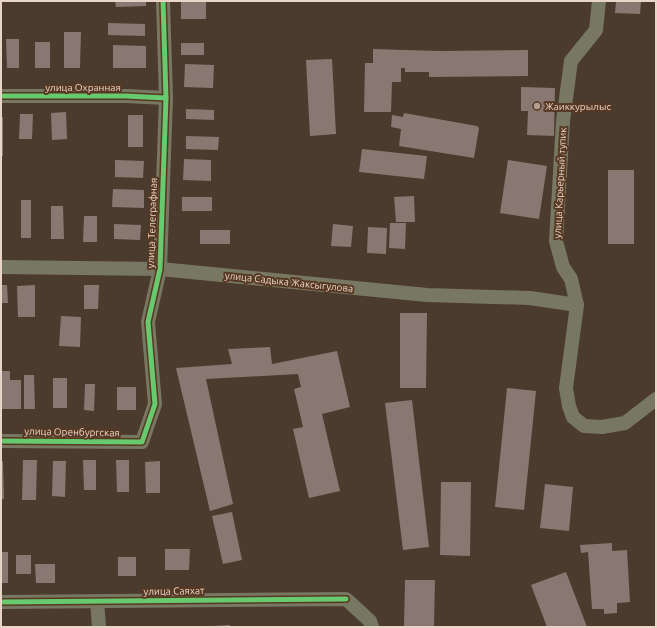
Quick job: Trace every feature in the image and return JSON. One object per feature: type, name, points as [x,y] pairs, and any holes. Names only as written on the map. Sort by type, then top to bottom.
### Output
[{"type":"street","name":"улица Телеграфная","points":[[142,442],[155,404],[148,322],[160,269],[166,98],[164,1]]},
{"type":"street","name":"улица Карьерный тупик","points":[[599,1],[596,30],[571,61],[564,121],[556,241],[564,267],[571,279],[577,305],[566,388],[573,417],[584,426],[594,427],[625,423],[656,399]]},
{"type":"street","name":"улица Охранная","points":[[1,96],[126,96],[166,98]]},
{"type":"street","name":"улица Садыка Жаксыгулова","points":[[1,267],[160,269],[427,295],[530,298],[577,305]]},
{"type":"street","name":"улица Оренбургская","points":[[1,441],[142,442]]},
{"type":"street","name":"улица Саяхат","points":[[1,602],[346,598],[370,621],[372,627]]},
{"type":"street","points":[[97,601],[99,627]]},
{"type":"building","points":[[115,1],[146,1],[146,6],[116,7]]},
{"type":"building","points":[[616,1],[641,1],[640,14],[615,13]]},
{"type":"building","points":[[181,2],[206,2],[206,19],[181,19]]},
{"type":"building","points":[[108,23],[145,24],[145,36],[108,35]]},
{"type":"building","points":[[64,32],[81,32],[80,68],[64,68]]},
{"type":"building","points":[[6,39],[19,39],[19,68],[7,68]]},
{"type":"building","points":[[35,42],[50,42],[50,68],[35,68]]},
{"type":"building","points":[[181,43],[204,43],[204,55],[181,55]]},
{"type":"building","points":[[113,45],[146,46],[146,68],[113,68]]},
{"type":"building","points":[[373,49],[439,51],[528,50],[528,76],[429,77],[429,72],[405,72],[405,68],[401,68],[401,82],[392,82],[391,112],[364,112],[365,63],[373,63]]},
{"type":"building","points":[[332,59],[336,134],[310,136],[306,60]]},
{"type":"building","points":[[185,64],[214,65],[213,88],[184,87]]},
{"type":"building","points":[[521,87],[555,88],[554,136],[527,135],[528,111],[521,111]]},
{"type":"building","points":[[186,109],[214,110],[214,120],[186,119]]},
{"type":"building","points":[[66,112],[67,139],[52,140],[51,113]]},
{"type":"building","points":[[404,113],[477,126],[479,128],[474,158],[399,146],[401,129],[391,127],[392,115],[403,117]]},
{"type":"building","points":[[20,114],[33,114],[32,139],[19,139]]},
{"type":"building","points":[[128,115],[143,115],[143,147],[128,147]]},
{"type":"building","points":[[1,117],[3,117],[3,156],[1,156]]},
{"type":"building","points":[[186,136],[219,137],[218,150],[186,149]]},
{"type":"building","points":[[362,149],[427,156],[424,179],[359,172]]},
{"type":"building","points":[[184,159],[211,160],[211,181],[183,180]]},
{"type":"building","points":[[115,160],[144,161],[143,178],[115,177]]},
{"type":"building","points":[[508,160],[547,166],[539,219],[500,213]]},
{"type":"building","points":[[608,170],[634,170],[634,244],[608,244]]},
{"type":"building","points":[[113,189],[144,190],[144,208],[112,207]]},
{"type":"building","points":[[414,196],[415,222],[396,222],[394,197]]},
{"type":"building","points":[[182,197],[212,197],[212,211],[182,211]]},
{"type":"building","points":[[21,200],[31,200],[31,238],[21,238]]},
{"type":"building","points":[[51,206],[63,206],[64,239],[51,239]]},
{"type":"building","points":[[84,216],[97,216],[97,242],[83,242]]},
{"type":"building","points":[[390,223],[406,223],[405,249],[389,248]]},
{"type":"building","points":[[114,224],[141,225],[140,240],[114,239]]},
{"type":"building","points":[[333,224],[353,226],[351,247],[331,246]]},
{"type":"building","points":[[368,227],[387,228],[386,254],[367,253]]},
{"type":"building","points":[[200,230],[230,230],[230,244],[200,244]]},
{"type":"building","points":[[1,285],[7,285],[8,303],[1,303]]},
{"type":"building","points":[[35,285],[35,317],[18,317],[17,286]]},
{"type":"building","points":[[84,285],[99,285],[98,309],[84,309]]},
{"type":"building","points":[[400,313],[427,313],[426,388],[400,388]]},
{"type":"building","points":[[61,316],[81,317],[80,347],[59,346]]},
{"type":"building","points":[[270,347],[272,364],[337,351],[350,407],[322,414],[340,491],[309,498],[293,429],[303,427],[294,389],[301,387],[298,374],[206,379],[233,504],[210,511],[176,368],[232,364],[228,349]]},
{"type":"building","points":[[1,371],[10,371],[10,380],[21,380],[21,409],[1,409]]},
{"type":"building","points":[[24,375],[34,375],[35,409],[24,409]]},
{"type":"building","points":[[53,378],[67,378],[67,408],[53,408]]},
{"type":"building","points":[[85,384],[95,384],[94,411],[84,410]]},
{"type":"building","points":[[117,387],[136,387],[136,410],[117,410]]},
{"type":"building","points":[[507,388],[536,391],[524,510],[495,507]]},
{"type":"building","points":[[412,400],[429,547],[403,550],[385,403]]},
{"type":"building","points":[[23,460],[37,460],[36,500],[22,500]]},
{"type":"building","points":[[83,460],[96,460],[96,490],[84,490]]},
{"type":"building","points":[[116,460],[129,460],[129,492],[117,492]]},
{"type":"building","points":[[1,461],[3,461],[4,499],[1,499]]},
{"type":"building","points":[[53,461],[66,461],[65,497],[52,496]]},
{"type":"building","points":[[160,461],[160,493],[146,493],[145,462]]},
{"type":"building","points":[[441,482],[471,482],[470,556],[440,555]]},
{"type":"building","points":[[545,484],[573,487],[569,531],[540,528]]},
{"type":"building","points":[[232,512],[242,560],[223,564],[212,516]]},
{"type":"building","points":[[612,543],[612,551],[627,550],[630,602],[617,603],[617,613],[604,614],[604,609],[592,609],[588,552],[581,553],[580,545]]},
{"type":"building","points":[[165,549],[190,549],[189,570],[165,570]]},
{"type":"building","points":[[1,552],[8,552],[8,583],[1,583]]},
{"type":"building","points":[[16,555],[31,555],[31,574],[16,574]]},
{"type":"building","points":[[118,557],[136,557],[136,576],[118,576]]},
{"type":"building","points":[[35,564],[55,564],[55,583],[36,583]]},
{"type":"building","points":[[566,572],[587,627],[547,627],[531,585]]},
{"type":"building","points":[[405,580],[435,580],[434,627],[404,627]]},
{"type":"building","points":[[230,625],[230,627],[212,627],[212,626]]},
{"type":"cycle path","points":[[1,441],[142,442],[155,404],[148,322],[160,269],[166,98],[163,1]]},
{"type":"cycle path","points":[[1,96],[126,96],[166,98]]},
{"type":"cycle path","points":[[1,602],[346,599]]},
{"type":"place","name":"Жаиккурылыс","points":[[537,106]]}]
